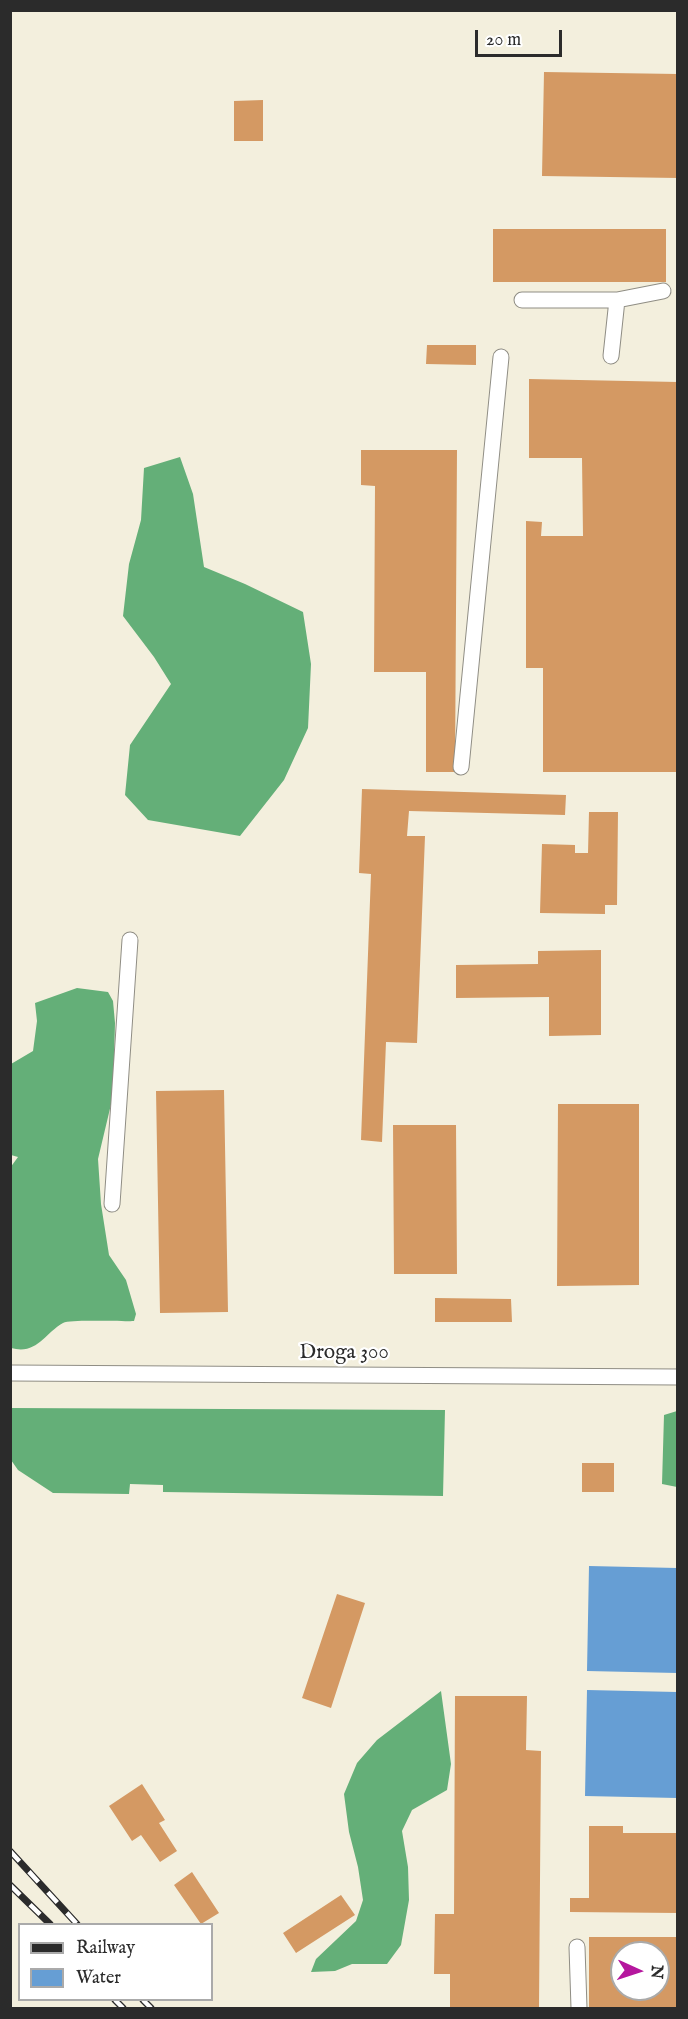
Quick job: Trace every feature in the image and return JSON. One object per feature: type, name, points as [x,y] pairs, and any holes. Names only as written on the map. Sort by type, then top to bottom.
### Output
[{"type":"lane","points":[[522,300],[617,300],[663,291]]},
{"type":"lane","points":[[611,356],[617,300]]},
{"type":"lane","points":[[461,767],[501,357]]},
{"type":"lane","points":[[112,1204],[130,940]]},
{"type":"lane","name":"Droga 300","points":[[10,1373],[678,1377]]},
{"type":"lane","points":[[577,1947],[579,2008]]},
{"type":"green space","points":[[180,457],[193,494],[204,567],[303,612],[311,664],[308,728],[284,780],[240,836],[148,820],[125,795],[130,745],[171,684],[123,616],[129,564],[141,520],[144,468]]},
{"type":"green space","points":[[77,988],[108,992],[113,1001],[115,1023],[113,1096],[98,1159],[101,1204],[109,1255],[126,1280],[136,1314],[134,1321],[63,1323],[34,1346],[27,1349],[11,1348],[10,1168],[18,1157],[11,1155],[11,1064],[33,1051],[37,1021],[35,1003]]},
{"type":"green space","points":[[11,1408],[445,1410],[443,1496],[163,1492],[163,1485],[130,1484],[129,1494],[53,1493],[18,1470],[11,1460]]},
{"type":"green space","points":[[677,1411],[677,1487],[662,1484],[664,1415]]},
{"type":"green space","points":[[441,1691],[451,1764],[447,1790],[412,1810],[402,1831],[408,1867],[409,1900],[401,1945],[387,1964],[352,1964],[335,1971],[311,1972],[316,1959],[356,1921],[363,1900],[344,1794],[357,1763],[377,1740]]},
{"type":"water","points":[[589,1566],[677,1568],[677,1673],[587,1671]]},
{"type":"water","points":[[587,1690],[677,1692],[677,1798],[585,1796]]},
{"type":"building","points":[[544,72],[678,74],[678,178],[542,176]]},
{"type":"building","points":[[263,100],[263,141],[234,141],[234,101]]},
{"type":"building","points":[[493,229],[666,229],[666,282],[493,282]]},
{"type":"building","points":[[427,345],[476,345],[476,365],[426,364]]},
{"type":"building","points":[[529,379],[678,382],[678,772],[543,772],[543,668],[526,668],[526,521],[542,522],[541,536],[583,536],[582,458],[529,458]]},
{"type":"building","points":[[361,450],[457,450],[455,772],[426,772],[426,672],[374,672],[375,486],[361,485]]},
{"type":"building","points":[[362,789],[566,795],[565,815],[409,811],[407,836],[425,836],[417,1043],[386,1042],[382,1142],[361,1140],[371,874],[359,873]]},
{"type":"building","points":[[589,812],[618,812],[617,905],[605,905],[605,914],[540,913],[542,844],[575,845],[575,853],[588,853]]},
{"type":"building","points":[[601,950],[601,1035],[549,1036],[549,997],[456,998],[456,965],[538,964],[538,951]]},
{"type":"building","points":[[224,1090],[228,1312],[160,1313],[156,1091]]},
{"type":"building","points":[[558,1104],[639,1104],[639,1285],[557,1286]]},
{"type":"building","points":[[393,1125],[456,1125],[457,1274],[394,1274]]},
{"type":"building","points":[[435,1298],[511,1299],[512,1322],[435,1322]]},
{"type":"building","points":[[582,1463],[614,1463],[614,1492],[582,1492]]},
{"type":"building","points":[[337,1594],[365,1603],[331,1708],[302,1698]]},
{"type":"building","points":[[455,1696],[527,1696],[526,1750],[541,1751],[539,2008],[450,2008],[450,1974],[434,1974],[435,1914],[454,1914]]},
{"type":"building","points":[[142,1784],[165,1820],[159,1823],[177,1851],[160,1862],[141,1835],[132,1841],[109,1806]]},
{"type":"building","points":[[589,1826],[623,1826],[623,1833],[678,1833],[678,1913],[570,1912],[570,1898],[589,1898]]},
{"type":"building","points":[[192,1872],[219,1913],[200,1923],[174,1885]]},
{"type":"building","points":[[341,1895],[355,1915],[296,1953],[283,1933]]},
{"type":"building","points":[[589,1937],[678,1937],[678,2008],[589,2008]]},
{"type":"railway","points":[[10,1851],[76,1923]]},
{"type":"railway","points":[[10,1885],[49,1923]]},
{"type":"railway","points":[[116,2001],[123,2008]]},
{"type":"railway","points":[[144,2001],[151,2008]]}]
